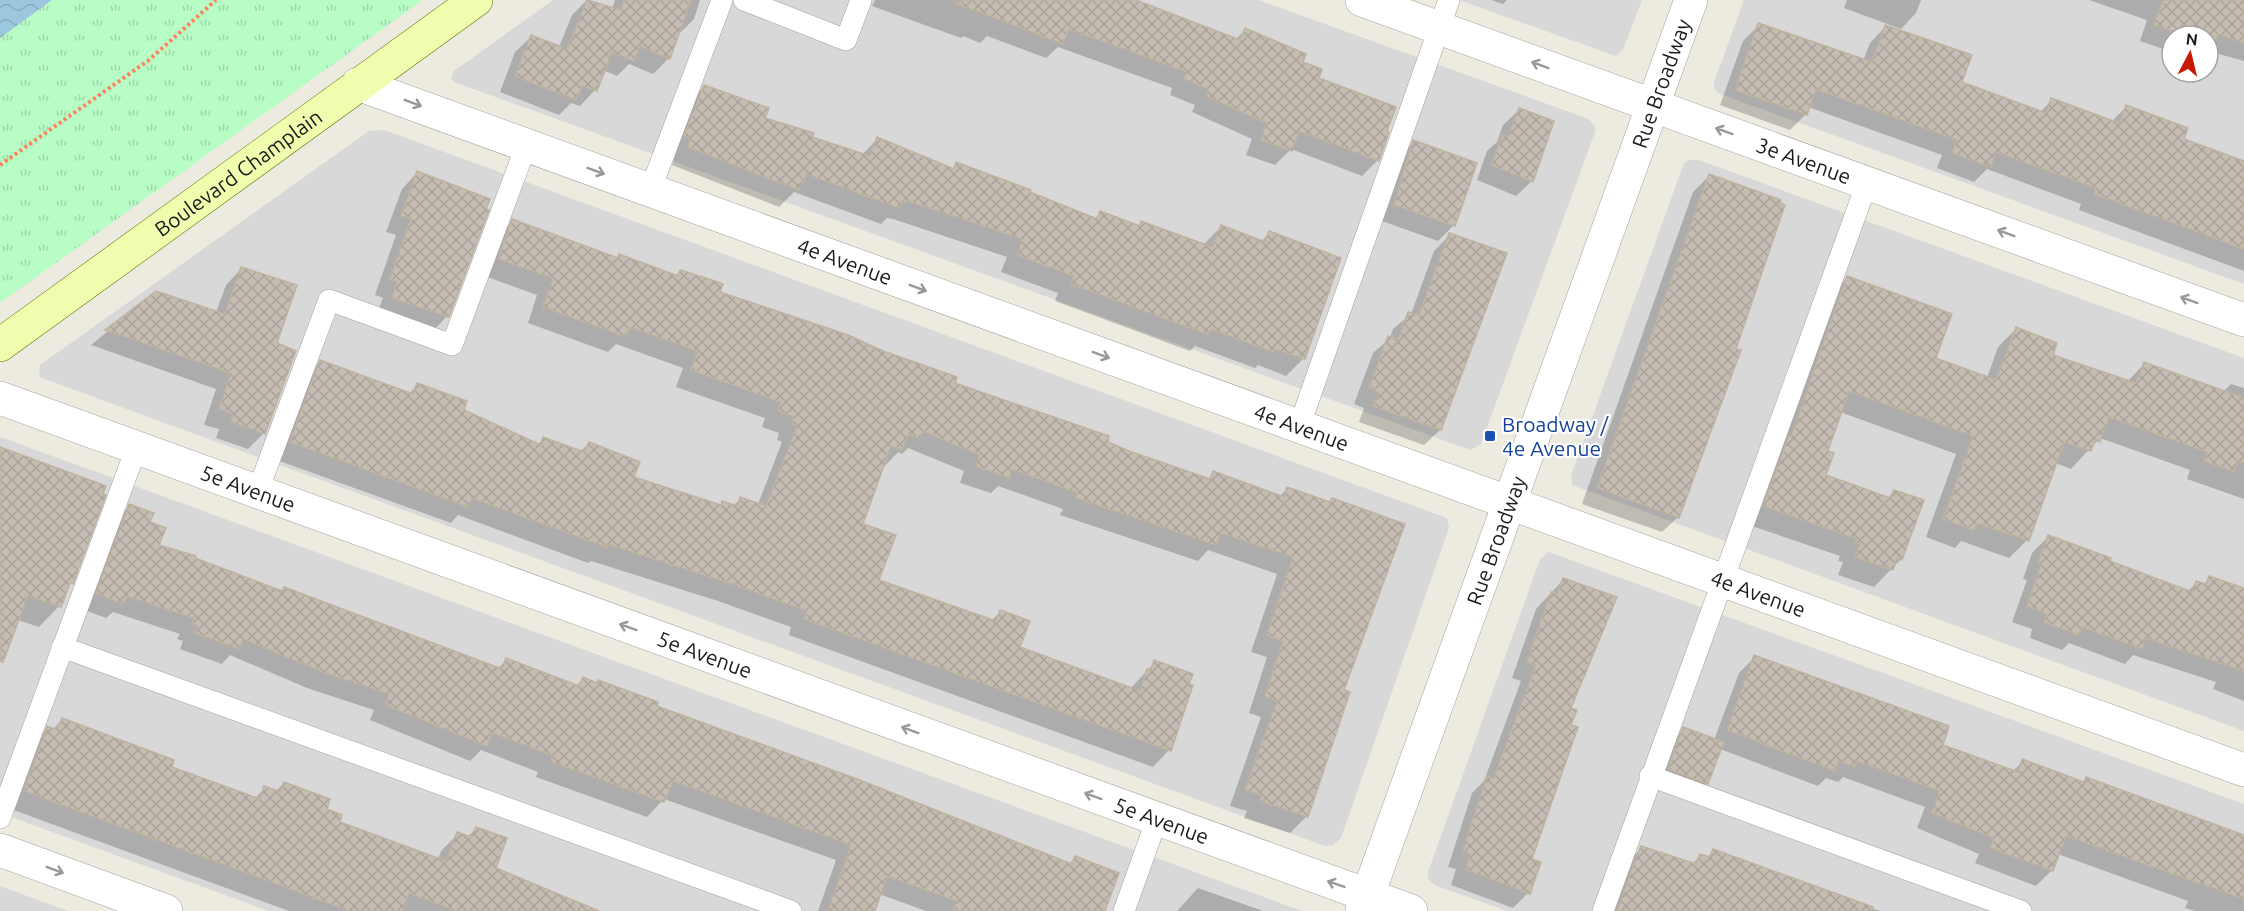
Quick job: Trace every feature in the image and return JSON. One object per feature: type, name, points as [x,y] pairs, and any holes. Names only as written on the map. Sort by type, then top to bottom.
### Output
[{"type":"main road","name":"Boulevard Champlain","points":[[0,345],[476,0]]},
{"type":"street","name":"3e Avenue","points":[[1362,0],[1444,14],[1653,106],[2244,320]]},
{"type":"street","name":"Rue Broadway","points":[[1365,903],[1691,0]]},
{"type":"street","name":"4e Avenue","points":[[358,84],[2244,770]]},
{"type":"street","name":"5e Avenue","points":[[0,398],[1157,819],[1365,903],[1411,911]]},
{"type":"street","points":[[0,850],[166,911]]},
{"type":"lane","points":[[650,191],[722,0]]},
{"type":"lane","points":[[744,0],[846,40],[861,0]]},
{"type":"lane","points":[[1299,426],[1444,14]]},
{"type":"lane","points":[[257,493],[329,300],[452,345],[526,146]]},
{"type":"lane","points":[[1603,911],[1650,776],[1867,183]]},
{"type":"lane","points":[[0,818],[136,449]]},
{"type":"lane","points":[[62,647],[791,911]]},
{"type":"lane","points":[[1650,776],[2021,911]]},
{"type":"lane","points":[[1124,911],[1157,819]]},
{"type":"path","points":[[0,165],[149,60],[216,0]]},
{"type":"shaded area","points":[[553,0],[1258,0],[1589,119],[1595,127],[1595,132],[1481,444],[1470,450],[451,79],[454,71]]},
{"type":"shaded area","points":[[1459,0],[1642,0],[1623,50],[1616,56]]},
{"type":"shaded area","points":[[1744,0],[2244,0],[2244,284],[1720,94],[1714,88],[1714,82]]},
{"type":"shaded area","points":[[384,130],[1447,518],[1449,528],[1341,838],[1333,845],[1325,846],[39,377],[40,365],[369,131]]},
{"type":"shaded area","points":[[1688,160],[1699,160],[2244,358],[2244,731],[1572,485],[1571,476],[1684,163]]},
{"type":"shaded area","points":[[0,437],[1302,911],[269,911],[0,813]]},
{"type":"shaded area","points":[[1549,552],[2244,804],[2244,911],[1507,911],[1434,885],[1428,878],[1428,872],[1540,559]]},
{"type":"shaded area","points":[[0,886],[68,911],[0,911]]},
{"type":"green space","points":[[51,0],[423,0],[0,303],[0,38]]},
{"type":"water","points":[[0,0],[52,0],[0,38]]},
{"type":"building","points":[[587,0],[621,10],[624,0],[691,0],[670,59],[640,46],[634,61],[612,52],[597,91],[582,86],[576,100],[515,76],[531,35],[567,49]]},
{"type":"building","points":[[956,0],[1136,0],[1240,40],[1245,28],[1306,54],[1303,62],[1322,69],[1319,78],[1396,107],[1379,161],[1299,131],[1292,151],[1261,140],[1267,123],[1206,96],[1209,89],[1184,79],[1187,72],[1069,29],[1063,44],[955,3]]},
{"type":"building","points":[[2163,0],[2244,0],[2244,43],[2220,35],[2220,24],[2160,24],[2160,27],[2154,25]]},
{"type":"building","points":[[1758,23],[1872,62],[1885,25],[1972,55],[1962,82],[2046,113],[2051,98],[2119,123],[2126,105],[2188,128],[2184,139],[2244,161],[2244,249],[2094,194],[2096,188],[1996,152],[1991,167],[1952,153],[1957,140],[1816,89],[1807,115],[1735,90]]},
{"type":"building","points":[[704,85],[769,108],[765,118],[814,133],[812,137],[870,156],[877,137],[954,169],[956,162],[1031,190],[1030,192],[1097,219],[1100,211],[1140,226],[1141,221],[1212,247],[1221,225],[1265,242],[1269,231],[1341,258],[1305,359],[1275,349],[1273,352],[1211,329],[1209,335],[1071,284],[1074,276],[1017,255],[1023,239],[911,202],[902,201],[899,208],[807,174],[798,190],[688,147],[691,139],[684,136]]},
{"type":"building","points":[[1519,108],[1554,121],[1533,182],[1491,165],[1503,134],[1508,137]]},
{"type":"building","points":[[1413,140],[1477,163],[1455,226],[1394,205]]},
{"type":"building","points":[[417,171],[490,199],[486,209],[489,210],[449,317],[392,298],[397,282],[390,279],[411,219],[401,216]]},
{"type":"building","points":[[1709,174],[1781,200],[1780,203],[1785,205],[1736,349],[1741,350],[1679,518],[1597,488]]},
{"type":"building","points":[[512,219],[618,258],[619,254],[678,276],[680,270],[723,284],[720,292],[848,335],[883,351],[957,377],[955,383],[1109,436],[1108,442],[1129,451],[1210,479],[1213,471],[1284,497],[1287,487],[1330,502],[1332,498],[1405,524],[1344,690],[1350,692],[1308,817],[1260,801],[1262,795],[1245,790],[1277,701],[1265,696],[1283,641],[1267,635],[1293,557],[1221,533],[1216,545],[1076,498],[1078,493],[1012,469],[1009,478],[976,466],[980,455],[923,431],[920,438],[908,434],[902,450],[891,446],[863,524],[896,535],[879,580],[996,621],[1000,610],[1030,621],[1020,647],[1140,691],[1147,669],[1151,670],[1154,660],[1193,674],[1189,684],[1193,685],[1171,751],[804,619],[807,611],[735,585],[607,544],[606,547],[472,498],[468,507],[290,442],[320,360],[413,394],[417,383],[467,401],[464,410],[541,445],[543,437],[584,452],[589,442],[640,462],[634,477],[721,505],[722,501],[737,506],[740,497],[766,506],[797,426],[792,424],[794,417],[778,411],[781,402],[691,370],[698,351],[629,327],[626,337],[543,307],[553,278],[498,259]]},
{"type":"building","points":[[1449,233],[1507,253],[1441,430],[1373,406],[1379,392],[1369,388],[1388,336],[1398,339],[1408,312],[1419,315]]},
{"type":"building","points":[[241,267],[297,285],[277,343],[296,351],[265,434],[231,422],[233,414],[219,409],[231,373],[105,330],[156,291],[225,314]]},
{"type":"building","points":[[1847,276],[1952,314],[1936,358],[1996,380],[2016,327],[2057,343],[2053,355],[2136,383],[2144,362],[2244,398],[2244,463],[2238,461],[2234,472],[2204,461],[2207,452],[2109,417],[2100,442],[2095,440],[2091,451],[2064,442],[2029,541],[1977,523],[1974,530],[1943,519],[1973,436],[1849,391],[1828,451],[1834,453],[1826,475],[1890,498],[1894,490],[1924,500],[1902,560],[1897,558],[1893,570],[1855,557],[1860,544],[1855,543],[1857,539],[1763,506],[1789,436],[1791,437]]},
{"type":"building","points":[[0,447],[106,486],[103,494],[106,495],[73,584],[70,583],[61,607],[28,596],[3,662],[0,661]]},
{"type":"building","points":[[129,504],[154,513],[150,522],[166,528],[159,545],[196,556],[195,558],[282,591],[284,587],[502,669],[506,658],[579,686],[583,677],[597,683],[598,680],[658,702],[657,706],[857,779],[1072,864],[1075,856],[1119,873],[1105,911],[953,911],[957,901],[887,876],[875,911],[828,911],[851,845],[673,781],[664,802],[551,762],[553,756],[493,733],[487,746],[385,705],[389,694],[323,672],[243,639],[239,649],[195,633],[198,626],[192,624],[194,618],[127,596],[123,604],[96,593]]},
{"type":"building","points":[[2048,535],[2111,558],[2110,561],[2192,592],[2196,581],[2206,584],[2209,576],[2244,588],[2244,671],[2145,638],[2142,649],[2082,627],[2079,635],[2044,622],[2047,614],[2027,606]]},
{"type":"building","points":[[1563,578],[1617,597],[1571,708],[1577,710],[1571,725],[1578,727],[1532,859],[1541,862],[1530,894],[1465,869],[1471,854],[1463,851],[1487,776],[1494,778],[1536,665],[1527,662],[1551,592],[1557,594]]},
{"type":"building","points":[[1754,655],[1949,726],[1943,745],[2018,772],[2022,759],[2084,782],[2086,777],[2244,835],[2244,899],[2066,836],[2053,871],[1990,848],[1994,838],[1932,813],[1940,791],[1857,761],[1855,767],[1838,761],[1835,771],[1727,730]]},
{"type":"building","points":[[62,718],[174,760],[172,767],[260,799],[264,786],[280,792],[284,782],[330,799],[327,809],[342,815],[340,822],[446,861],[457,832],[471,837],[476,827],[507,838],[496,868],[599,911],[456,911],[409,893],[402,911],[350,911],[24,791],[47,726],[57,730]]},
{"type":"building","points":[[1683,727],[1724,742],[1708,784],[1668,769]]},
{"type":"building","points":[[1641,846],[1696,864],[1700,854],[1710,857],[1713,849],[1873,907],[1872,911],[1617,911]]},
{"type":"place","name":"Broadway / 4e Avenue","points":[[1490,436]]}]
